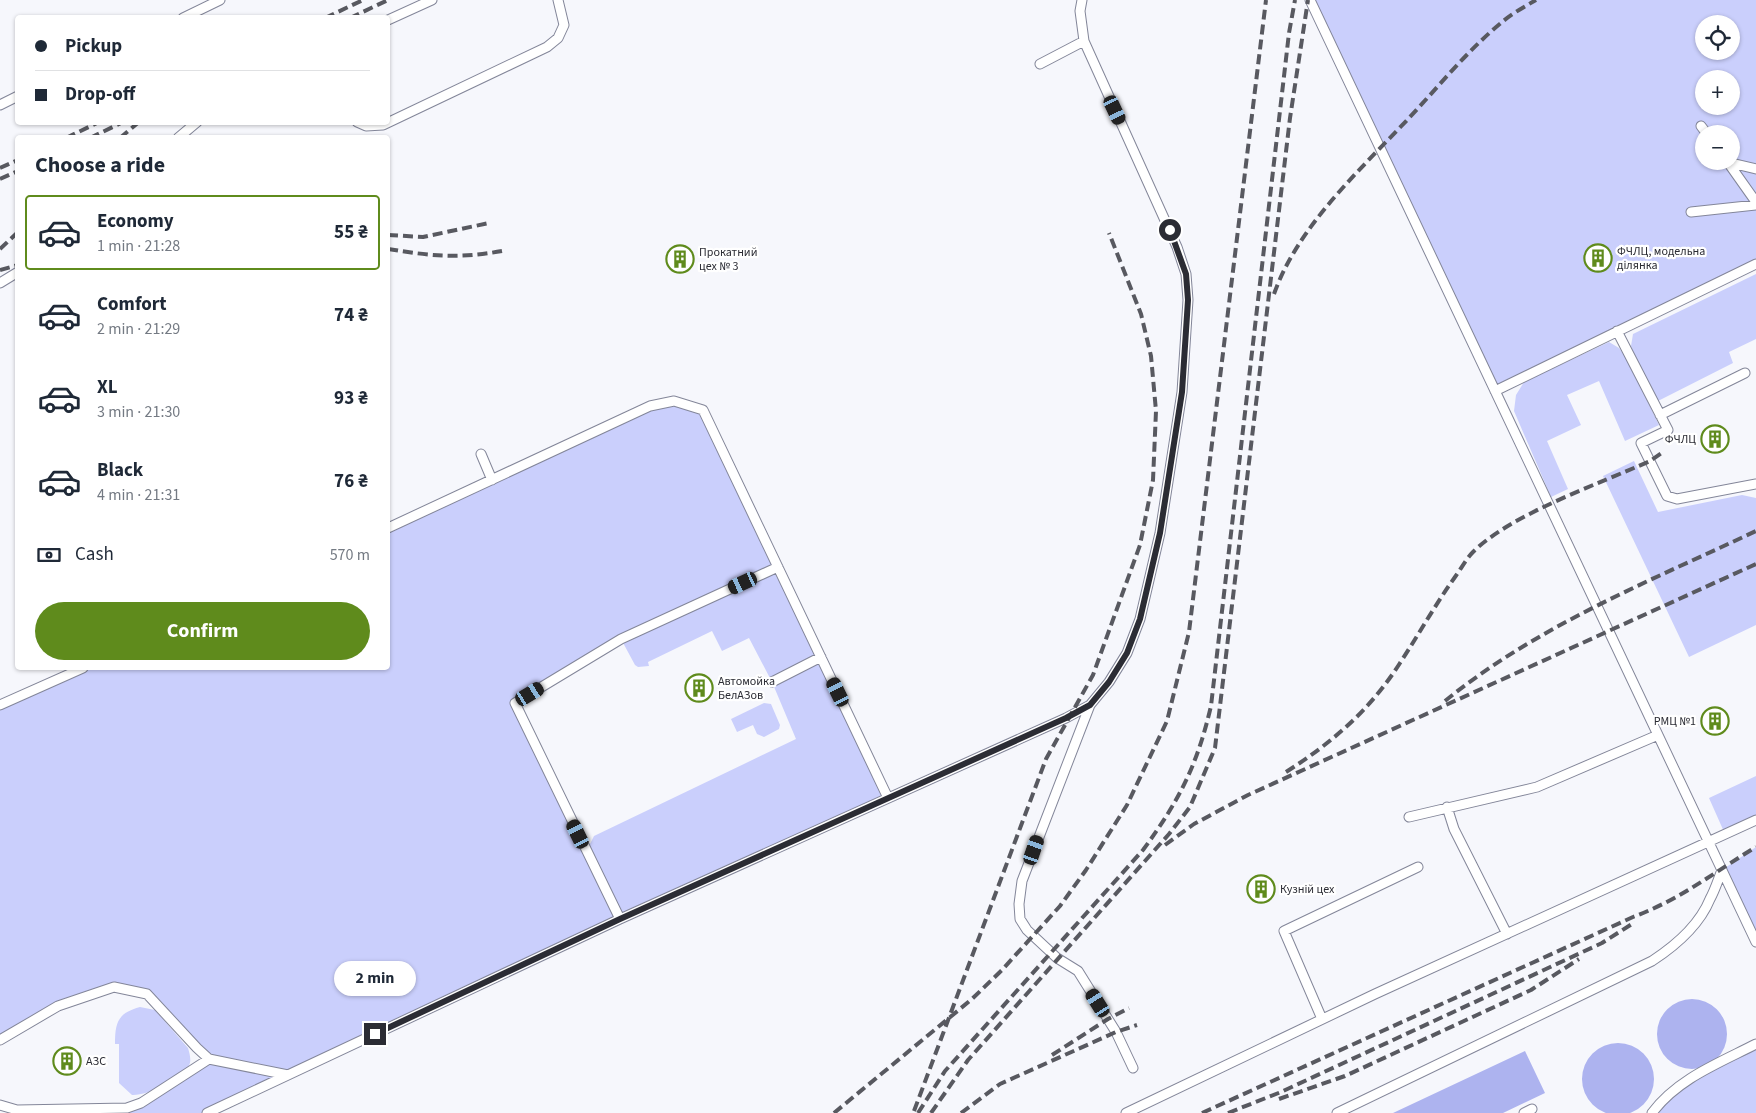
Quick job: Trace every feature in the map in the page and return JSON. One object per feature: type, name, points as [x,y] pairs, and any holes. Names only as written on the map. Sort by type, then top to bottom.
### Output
[{"type":"lane","points":[[189,15],[220,0]]},
{"type":"lane","points":[[390,19],[432,0]]},
{"type":"lane","points":[[390,122],[547,47],[558,38],[564,25],[558,0]]},
{"type":"lane","points":[[1075,0],[1080,11],[1084,41],[1178,248],[1186,274],[1188,294],[1182,392],[1160,533],[1140,619],[1127,653],[1109,682],[1090,705],[1022,881],[1019,904],[1020,919],[1027,930],[1057,958],[1078,971],[1116,1032],[1133,1068]]},
{"type":"lane","points":[[1080,11],[1082,0]]},
{"type":"lane","points":[[1310,0],[1756,942]]},
{"type":"lane","points":[[1040,64],[1084,41]]},
{"type":"lane","points":[[0,105],[15,98]]},
{"type":"lane","points":[[182,135],[193,125]]},
{"type":"lane","points":[[364,125],[383,125]]},
{"type":"lane","points":[[1740,165],[1756,169]]},
{"type":"lane","points":[[1691,212],[1756,203],[1733,170]]},
{"type":"lane","points":[[1495,391],[1756,264]]},
{"type":"lane","points":[[0,283],[15,274]]},
{"type":"lane","points":[[1617,331],[1668,430],[1642,443],[1667,496],[1677,499],[1756,484]]},
{"type":"lane","points":[[1660,415],[1745,373]]},
{"type":"lane","points":[[390,527],[650,406],[674,400],[703,410],[888,798]]},
{"type":"lane","points":[[481,454],[492,480]]},
{"type":"lane","points":[[620,919],[515,703],[620,639],[778,567]]},
{"type":"lane","points":[[772,682],[821,657]]},
{"type":"lane","points":[[0,705],[79,670]]},
{"type":"lane","points":[[207,1113],[620,919],[1066,718],[1090,705]]},
{"type":"lane","points":[[1409,817],[1537,787],[1658,735]]},
{"type":"lane","points":[[1448,807],[1454,829],[1507,934]]},
{"type":"lane","points":[[1126,1113],[1322,1019],[1756,820]]},
{"type":"lane","points":[[1322,1019],[1284,931],[1418,867]]},
{"type":"lane","points":[[1337,1113],[1652,961],[1674,946],[1700,917],[1722,870]]},
{"type":"lane","points":[[0,1040],[58,1006],[114,987],[147,994],[209,1059],[288,1075]]},
{"type":"lane","points":[[1652,1113],[1658,1104],[1683,1082],[1756,1044]]},
{"type":"lane","points":[[0,1105],[18,1112],[127,1108],[141,1103],[209,1059]]},
{"type":"shaded area","points":[[1310,0],[1756,0],[1756,266],[1495,391]]},
{"type":"shaded area","points":[[1756,274],[1756,339],[1729,352],[1733,363],[1658,401],[1633,353],[1631,346],[1633,334]]},
{"type":"shaded area","points":[[1609,342],[1619,348],[1625,356],[1659,425],[1625,441],[1599,381],[1567,395],[1581,425],[1547,441],[1568,489],[1551,497],[1514,411],[1516,395],[1524,382]]},
{"type":"shaded area","points":[[674,401],[703,410],[888,798],[207,1113],[19,1113],[127,1108],[209,1059],[147,994],[114,987],[58,1006],[0,1040],[0,708],[84,670],[390,670],[390,527],[650,406]],"holes":[[[712,631],[722,651],[749,638],[772,682],[796,739],[594,836],[587,850],[515,703],[621,639],[635,665],[638,667],[649,666],[648,662]]]},
{"type":"shaded area","points":[[1634,461],[1658,512],[1742,495],[1756,498],[1756,625],[1689,657],[1603,476]]},
{"type":"shaded area","points":[[764,703],[771,704],[780,725],[779,729],[764,737],[757,734],[753,725],[737,732],[731,719]]},
{"type":"shaded area","points":[[1756,776],[1756,820],[1725,834],[1709,798]]},
{"type":"shaded area","points":[[1756,847],[1756,942],[1722,870]]},
{"type":"shaded area","points":[[1692,999],[1705,1002],[1717,1009],[1724,1021],[1727,1034],[1724,1047],[1717,1059],[1705,1066],[1692,1069],[1679,1066],[1667,1059],[1660,1047],[1657,1034],[1660,1021],[1667,1009],[1679,1002]]},
{"type":"shaded area","points":[[140,1007],[155,1010],[188,1048],[190,1061],[183,1072],[170,1082],[146,1093],[132,1095],[119,1083],[119,1044],[115,1044],[115,1036],[117,1024],[122,1016]]},
{"type":"shaded area","points":[[1611,1044],[1625,1044],[1638,1049],[1648,1059],[1653,1072],[1653,1086],[1648,1099],[1638,1109],[1625,1114],[1611,1114],[1598,1109],[1588,1099],[1583,1086],[1583,1072],[1588,1059],[1598,1049]]},
{"type":"shaded area","points":[[1756,1044],[1756,1113],[1652,1113],[1683,1082]]},
{"type":"shaded area","points":[[1525,1051],[1545,1093],[1503,1113],[1393,1113]]},
{"type":"railway","points":[[331,15],[363,0]]},
{"type":"railway","points":[[356,15],[388,0]]},
{"type":"railway","points":[[834,1113],[972,999],[1002,970],[1060,906],[1086,870],[1127,805],[1167,721],[1189,632],[1266,0]]},
{"type":"railway","points":[[918,1113],[945,1071],[1143,850],[1177,799],[1200,747],[1211,706],[1289,33],[1295,0]]},
{"type":"railway","points":[[931,1113],[968,1060],[1169,834],[1190,807],[1215,748],[1290,118],[1308,0]]},
{"type":"railway","points":[[1274,294],[1298,245],[1332,200],[1476,45],[1505,20],[1536,0]]},
{"type":"railway","points":[[72,135],[93,125]]},
{"type":"railway","points":[[96,135],[117,125]]},
{"type":"railway","points":[[124,135],[135,125]]},
{"type":"railway","points":[[0,168],[15,161]]},
{"type":"railway","points":[[0,179],[15,172]]},
{"type":"railway","points":[[390,235],[423,237],[489,223]]},
{"type":"railway","points":[[914,1111],[1046,759],[1093,675],[1140,545],[1153,480],[1156,411],[1151,356],[1141,314],[1109,233]]},
{"type":"railway","points":[[0,249],[15,235]]},
{"type":"railway","points":[[390,249],[445,256],[502,251]]},
{"type":"railway","points":[[0,270],[15,266]]},
{"type":"railway","points":[[1286,772],[1335,737],[1376,696],[1400,663],[1466,561],[1489,538],[1532,513],[1650,461],[1663,452]]},
{"type":"railway","points":[[1445,701],[1480,674],[1556,627],[1635,587],[1756,531]]},
{"type":"railway","points":[[1165,845],[1194,824],[1248,795],[1756,564]]},
{"type":"railway","points":[[1202,1113],[1650,910],[1682,894],[1756,847]]},
{"type":"railway","points":[[1228,1113],[1281,1092],[1602,943],[1635,922]]},
{"type":"railway","points":[[1279,1099],[1345,1076],[1531,990],[1579,959]]},
{"type":"railway","points":[[1052,1055],[1108,1019],[1129,1008]]},
{"type":"railway","points":[[961,1113],[1000,1084],[1116,1032],[1137,1025]]},
{"type":"place","name":"ФЧЛЦ, модельна ділянка","points":[[1598,258]]},
{"type":"place","name":"Прокатний цех № 3","points":[[680,259]]},
{"type":"place","name":"ФЧЛЦ","points":[[1715,439]]},
{"type":"place","name":"Автомойка БелАЗов","points":[[699,688]]},
{"type":"place","name":"РМЦ №1","points":[[1715,721]]},
{"type":"place","name":"Кузній цех","points":[[1261,889]]},
{"type":"place","name":"АЗС","points":[[67,1061]]},
{"type":"route","points":[[375,1034],[620,919],[1066,718],[1090,705],[1109,682],[1127,653],[1140,619],[1160,533],[1182,392],[1188,300],[1186,274],[1170,230]]}]
